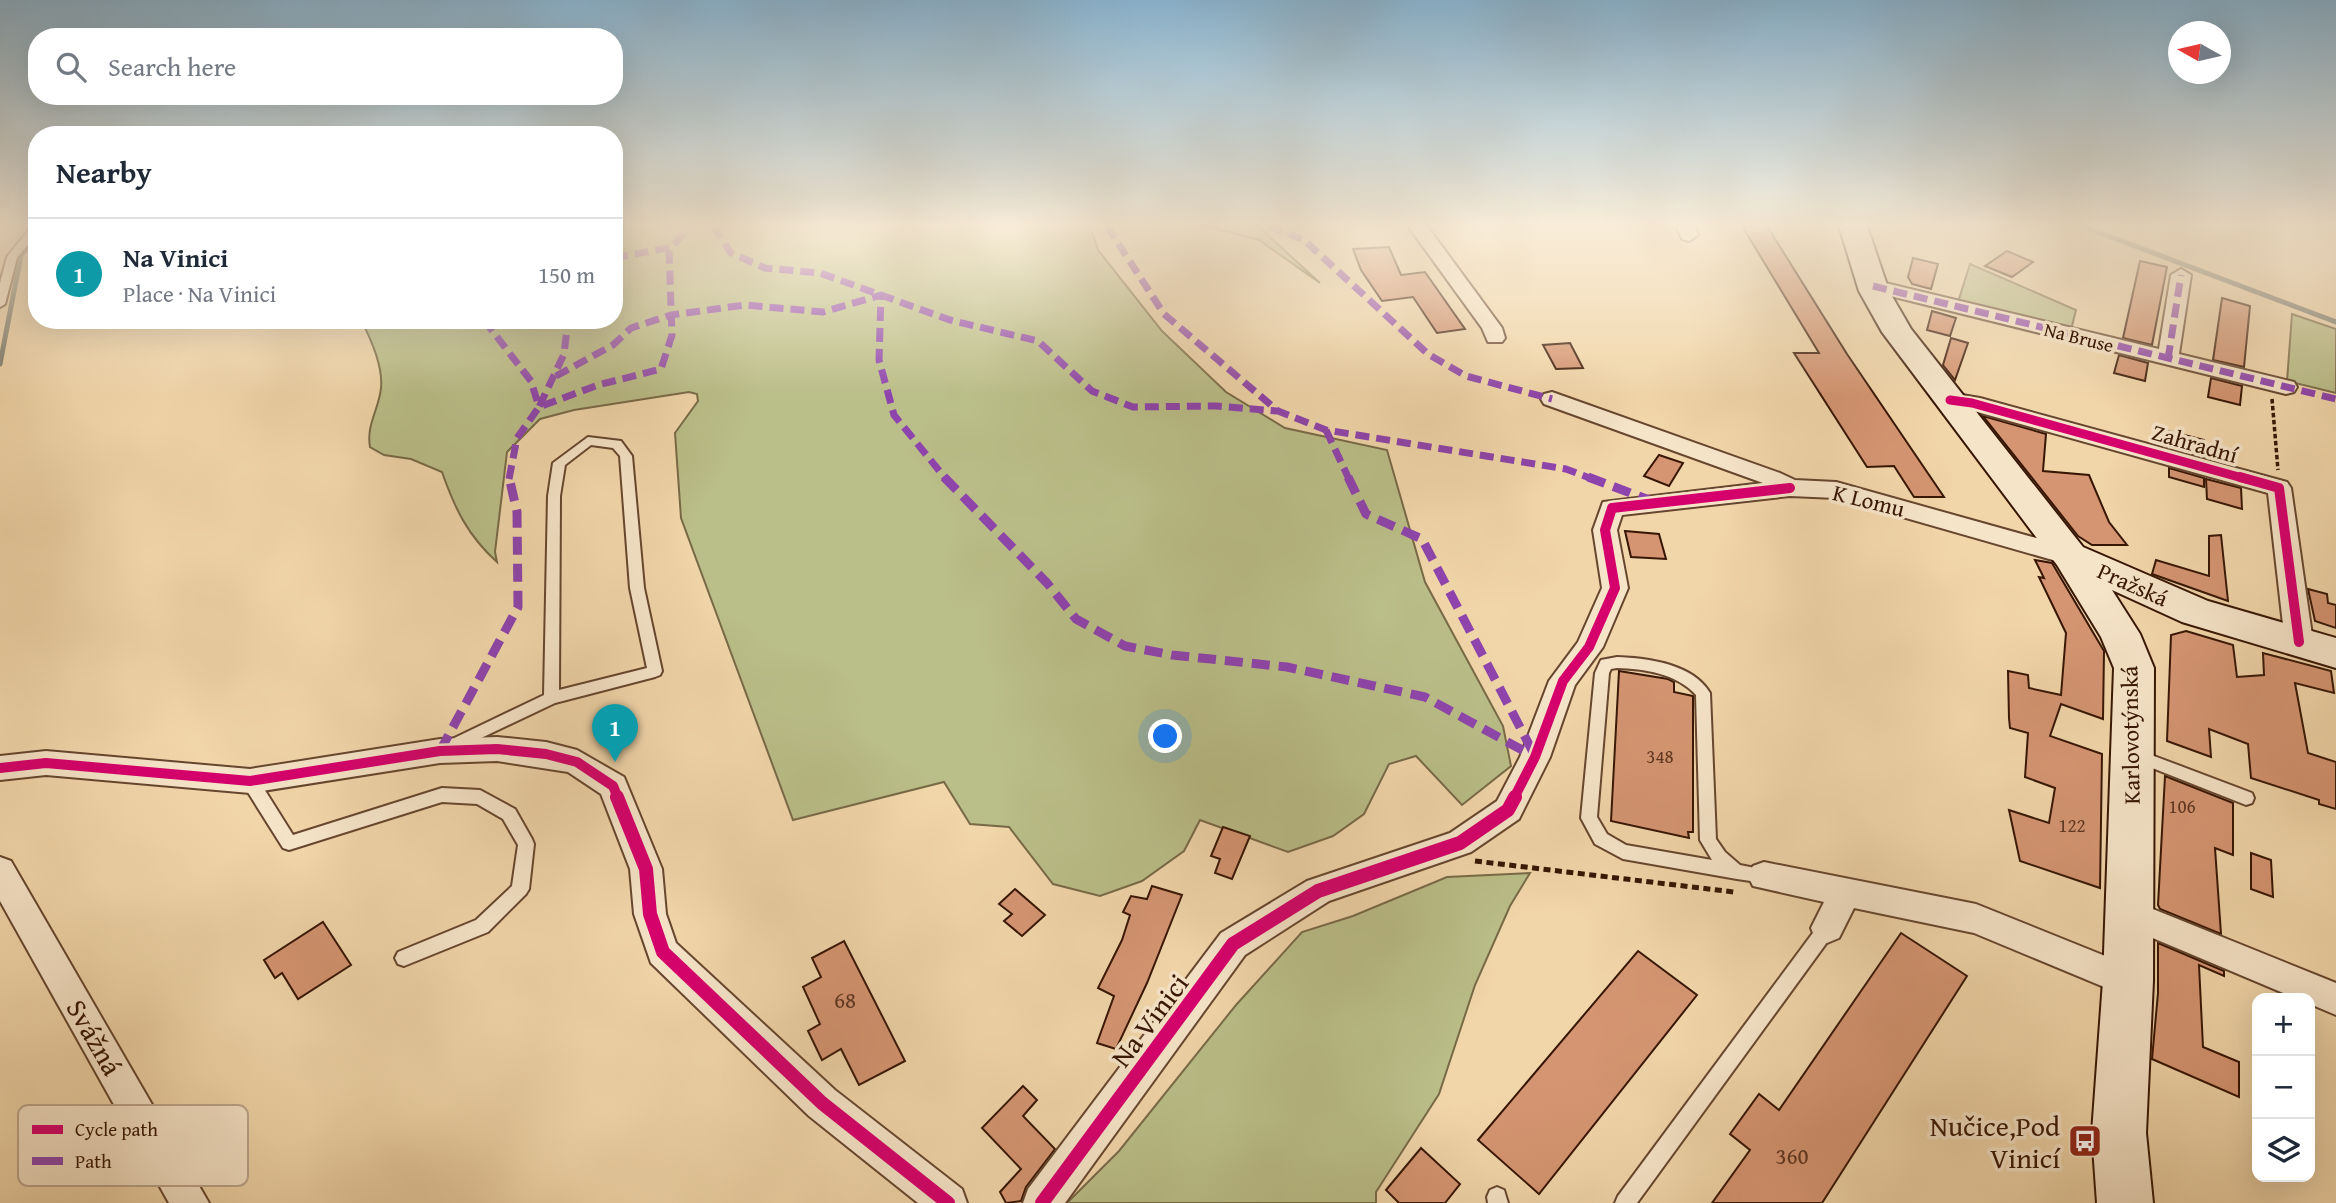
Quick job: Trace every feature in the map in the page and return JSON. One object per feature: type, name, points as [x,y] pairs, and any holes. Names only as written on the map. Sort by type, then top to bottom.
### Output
[{"type":"main road","name":"Karlovotýnská","points":[[1871,282],[1897,332],[2070,556],[2120,634],[2134,668],[2129,981],[2119,1133],[2125,1203]]},
{"type":"main road","name":"Pražská","points":[[2070,556],[2196,612],[2336,653]]},
{"type":"main road","name":"Pražská","points":[[2120,634],[2136,619],[2159,611],[2196,612]]},
{"type":"street","points":[[1458,282],[1492,328],[1495,338]]},
{"type":"street","points":[[2168,359],[2180,282]]},
{"type":"street","name":"Na Bruse","points":[[1872,286],[2278,386]]},
{"type":"street","name":"K Lomu","points":[[1552,399],[1772,478],[1790,488],[1836,490],[2070,556]]},
{"type":"street","name":"Zahradní","points":[[1950,400],[1972,403],[2279,488]]},
{"type":"street","name":"Na Vinici","points":[[1042,1203],[1233,944],[1318,891],[1460,843],[1508,810],[1535,757],[1563,681],[1589,647],[1615,588],[1605,530],[1612,508],[1790,488]]},
{"type":"street","points":[[2279,488],[2300,642]]},
{"type":"street","points":[[0,768],[46,763],[250,781],[440,751],[497,749],[545,754],[577,762],[613,786],[646,869],[650,915],[663,952],[821,1103],[948,1203]]},
{"type":"street","name":"Svážná","points":[[0,872],[134,1105]]},
{"type":"street","points":[[1750,881],[1845,893],[1976,919],[2129,981]]},
{"type":"street","points":[[1827,928],[1845,893]]},
{"type":"street","points":[[2128,913],[2336,999]]},
{"type":"street","name":"Svážná","points":[[180,1186],[190,1203]]},
{"type":"lane","points":[[0,304],[6,282]]},
{"type":"lane","points":[[440,751],[551,698],[655,671],[637,588],[626,456],[617,444],[588,441],[559,463],[554,496],[551,698]]},
{"type":"lane","points":[[1619,661],[1682,674],[1696,681],[1703,693],[1708,840],[1719,857],[1750,881],[1623,852],[1601,839],[1589,818],[1602,673],[1606,664],[1619,661]]},
{"type":"lane","points":[[2134,754],[2246,798]]},
{"type":"lane","points":[[250,781],[289,843],[443,795],[480,797],[509,814],[526,844],[520,889],[482,926],[404,958]]},
{"type":"lane","points":[[1625,1203],[1827,928]]},
{"type":"path","points":[[2278,386],[2279,488]]},
{"type":"path","points":[[1472,861],[1750,881]]},
{"type":"green space","points":[[623,282],[1123,282],[1162,331],[1226,392],[1285,428],[1387,450],[1425,582],[1503,726],[1511,766],[1462,805],[1416,756],[1389,764],[1364,814],[1333,836],[1288,852],[1200,820],[1184,851],[1142,881],[1100,896],[1053,884],[1009,827],[970,824],[944,782],[793,820],[681,518],[675,433],[698,401],[697,394],[689,392],[574,410],[540,419],[507,452],[495,552],[497,562],[463,521],[442,472],[411,459],[384,455],[370,447],[371,424],[380,396],[381,380],[376,353],[366,329],[623,329]]},
{"type":"green space","points":[[1964,282],[2012,282],[2076,310],[2071,330],[1958,302]]},
{"type":"green space","points":[[2292,314],[2336,329],[2336,393],[2287,381]]},
{"type":"green space","points":[[1530,873],[1510,906],[1475,985],[1439,1094],[1376,1192],[1376,1203],[1067,1203],[1119,1151],[1236,1005],[1302,932],[1353,916],[1447,877]]},
{"type":"building","points":[[1369,282],[1432,282],[1465,329],[1437,333],[1413,297],[1382,301]]},
{"type":"building","points":[[1776,282],[1802,282],[1847,354],[1944,497],[1914,497],[1894,466],[1867,467],[1794,353],[1819,353]]},
{"type":"building","points":[[1911,282],[1933,282],[1931,289]]},
{"type":"building","points":[[2135,282],[2164,282],[2152,345],[2123,338]]},
{"type":"building","points":[[2222,298],[2250,306],[2244,367],[2213,360]]},
{"type":"building","points":[[1932,311],[1956,318],[1950,336],[1927,330]]},
{"type":"building","points":[[1951,338],[1968,343],[1955,380],[1943,365]]},
{"type":"building","points":[[1570,343],[1583,368],[1556,369],[1543,345]]},
{"type":"building","points":[[2119,355],[2148,363],[2145,381],[2114,373]]},
{"type":"building","points":[[2211,378],[2242,386],[2240,405],[2208,397]]},
{"type":"building","points":[[1983,416],[2046,434],[2043,471],[2089,475],[2109,522],[2127,545],[2092,545],[2078,536]]},
{"type":"building","points":[[2169,431],[2204,440],[2204,457],[2169,447]]},
{"type":"building","points":[[1659,455],[1683,463],[1669,486],[1644,476]]},
{"type":"building","points":[[2169,468],[2204,478],[2204,487],[2169,477]]},
{"type":"building","points":[[2206,479],[2241,488],[2242,509],[2207,499]]},
{"type":"building","points":[[1625,531],[1659,534],[1666,559],[1631,557]]},
{"type":"building","points":[[2221,535],[2228,601],[2152,574],[2156,560],[2209,576],[2209,536]]},
{"type":"building","points":[[2035,560],[2052,563],[2104,651],[2103,719],[2061,704],[2050,736],[2102,754],[2100,888],[2020,861],[2009,810],[2049,823],[2055,788],[2025,777],[2028,733],[2010,728],[2009,718],[2008,671],[2028,675],[2029,688],[2061,695],[2066,633],[2039,577],[2044,578]]},
{"type":"building","points":[[2308,589],[2327,594],[2328,603],[2336,605],[2336,628],[2315,621]]},
{"type":"building","points":[[2186,631],[2233,645],[2237,677],[2264,675],[2263,653],[2331,671],[2334,693],[2295,683],[2308,753],[2336,762],[2336,809],[2319,804],[2319,800],[2251,778],[2248,744],[2209,729],[2211,757],[2167,741],[2171,635]]},
{"type":"building","points":[[1619,671],[1668,679],[1674,682],[1674,692],[1693,696],[1693,832],[1688,832],[1689,838],[1611,821]]},
{"type":"building","points":[[2165,776],[2233,803],[2233,855],[2215,848],[2221,934],[2160,909],[2158,905]]},
{"type":"building","points":[[1223,827],[1250,836],[1232,879],[1215,873],[1220,859],[1211,856]]},
{"type":"building","points":[[2251,853],[2271,860],[2273,897],[2251,889]]},
{"type":"building","points":[[1152,886],[1182,895],[1147,983],[1116,1049],[1097,1043],[1114,996],[1098,988],[1122,940],[1130,915],[1123,912],[1131,896],[1147,899]]},
{"type":"building","points":[[1015,889],[1045,915],[1022,936],[1004,921],[1012,914],[999,904]]},
{"type":"building","points":[[323,922],[351,965],[298,999],[282,973],[275,978],[264,960]]},
{"type":"building","points":[[1901,933],[1967,976],[1822,1203],[1712,1203],[1750,1150],[1730,1134],[1759,1094],[1779,1110]]},
{"type":"building","points":[[844,941],[905,1061],[859,1085],[841,1049],[822,1060],[808,1031],[820,1024],[803,987],[821,977],[812,958]]},
{"type":"building","points":[[2158,943],[2224,971],[2224,976],[2199,965],[2203,1047],[2239,1062],[2239,1097],[2152,1059],[2158,993]]},
{"type":"building","points":[[1638,951],[1697,995],[1539,1194],[1478,1140]]},
{"type":"building","points":[[1023,1086],[1037,1100],[1023,1116],[1055,1149],[1026,1187],[1021,1201],[1006,1203],[1000,1192],[1021,1169],[982,1128]]},
{"type":"building","points":[[1421,1148],[1460,1184],[1445,1203],[1399,1203],[1386,1190]]},
{"type":"waterway","points":[[0,364],[16,282]]},
{"type":"waterway","points":[[2231,282],[2336,322]]},
{"type":"marked path","points":[[440,751],[518,607],[517,512],[508,474],[517,438],[539,407],[598,385],[661,369],[672,335],[670,282]]},
{"type":"marked path","points":[[845,282],[950,320],[1038,341],[1092,391],[1133,407],[1216,406],[1277,411]]},
{"type":"marked path","points":[[1143,282],[1164,314],[1278,411],[1326,430],[1566,469],[1649,500]]},
{"type":"marked path","points":[[1350,282],[1428,354],[1466,376],[1552,399]]},
{"type":"marked path","points":[[2168,359],[2180,282]]},
{"type":"marked path","points":[[1873,286],[2336,399]]},
{"type":"marked path","points":[[556,376],[613,345],[631,328],[671,315],[745,305],[823,312],[881,295],[879,360],[894,415],[950,484],[1047,583],[1076,619],[1125,646],[1172,655],[1287,667],[1425,697],[1535,757]]},
{"type":"marked path","points":[[491,329],[531,381],[539,407],[564,354],[568,329]]},
{"type":"marked path","points":[[1326,430],[1366,514],[1422,539],[1535,756]]},
{"type":"cycle path","points":[[1950,400],[1972,403],[2279,488],[2299,642]]},
{"type":"cycle path","points":[[1042,1203],[1233,944],[1318,891],[1460,843],[1508,810],[1535,757],[1563,681],[1589,647],[1615,588],[1605,530],[1612,508],[1790,488]]},
{"type":"cycle path","points":[[0,768],[46,763],[250,781],[440,751],[497,749],[546,754],[577,762],[613,786],[646,869],[650,914],[663,952],[822,1103],[948,1203]]},
{"type":"place","name":"Na Vinici","points":[[615,762]]},
{"type":"place","name":"Nučice,Pod Vinicí","points":[[2085,1141]]}]
